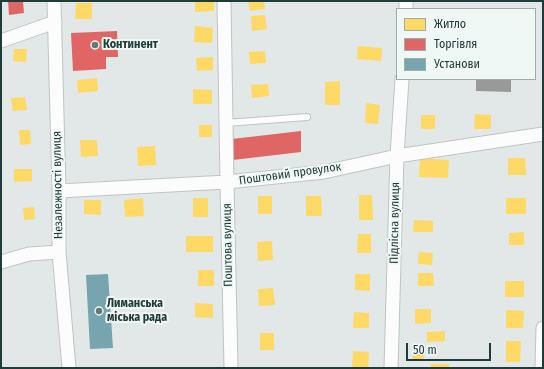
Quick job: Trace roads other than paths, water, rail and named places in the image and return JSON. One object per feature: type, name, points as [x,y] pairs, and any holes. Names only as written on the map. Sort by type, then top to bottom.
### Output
[{"type":"street","name":"Незалежності вулиця","points":[[54,1],[59,191],[59,252],[69,368]]},
{"type":"street","name":"Поштова вулиця","points":[[224,1],[232,368]]},
{"type":"street","points":[[1,41],[55,22]]},
{"type":"street","name":"Підлісна вулиця","points":[[391,368],[397,156],[402,80]]},
{"type":"street","name":"Поштовий провулок","points":[[59,191],[227,182],[324,172],[397,156],[543,134]]},
{"type":"street","points":[[1,262],[29,254],[59,252]]},
{"type":"street","points":[[542,368],[543,328]]},
{"type":"lane","points":[[226,123],[307,117]]},
{"type":"place","name":"Континент","points":[[95,45]]},
{"type":"place","name":"Лиманська міська рада","points":[[99,311]]}]
